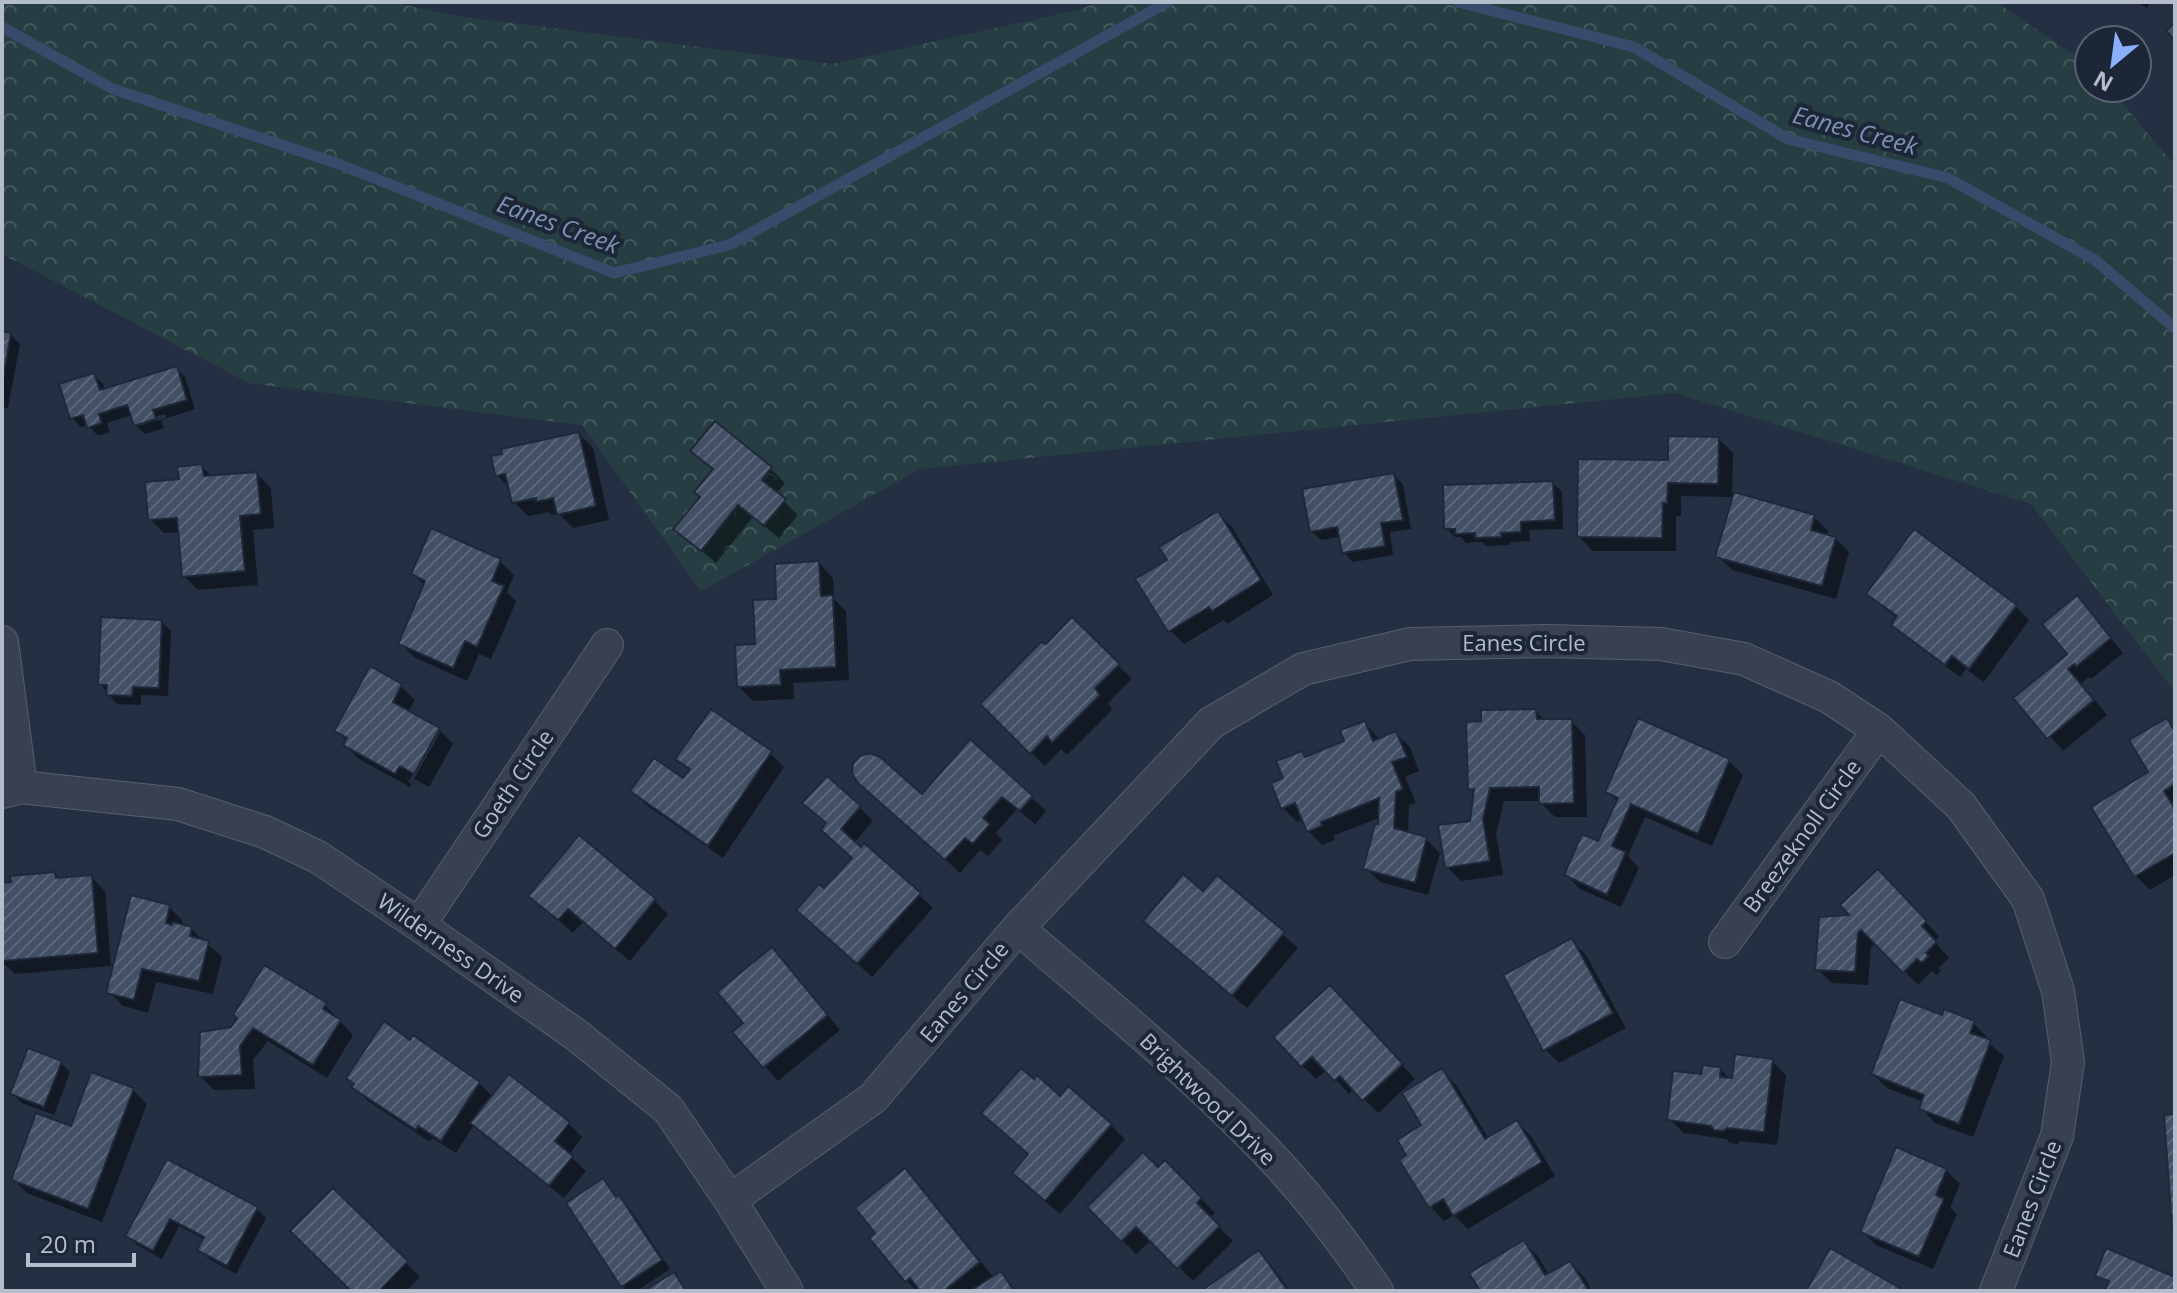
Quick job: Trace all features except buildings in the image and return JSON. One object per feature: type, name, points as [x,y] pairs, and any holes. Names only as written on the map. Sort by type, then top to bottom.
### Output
[{"type":"street","name":"Eanes Circle","points":[[730,1200],[873,1098],[1018,928],[1211,723],[1303,669],[1410,644],[1546,641],[1661,644],[1744,659],[1829,697],[1879,730],[1961,806],[2028,899],[2058,991],[2068,1062],[2057,1136],[1996,1291]]},
{"type":"street","points":[[2,642],[12,789]]},
{"type":"street","name":"Goeth Circle","points":[[419,925],[607,645]]},
{"type":"street","name":"Breezeknoll Circle","points":[[1725,942],[1879,730]]},
{"type":"street","name":"Wilderness Drive","points":[[12,789],[178,804],[265,832],[318,857],[575,1034],[668,1109],[787,1291]]},
{"type":"street","name":"Brightwood Drive","points":[[1018,928],[1176,1065],[1264,1149],[1338,1234],[1377,1291]]},
{"type":"green space","points":[[2,2],[391,2],[457,16],[832,64],[1077,10],[1101,2],[1996,2],[2073,54],[2073,104],[2123,104],[2175,165],[2175,692],[2031,504],[1675,393],[920,469],[701,591],[582,425],[249,383],[2,254]]},
{"type":"waterway","name":"Eanes Creek","points":[[2,27],[113,89],[336,163],[614,273],[729,245],[1168,2]]},
{"type":"waterway","name":"Eanes Creek","points":[[1458,2],[1634,47],[1788,139],[1948,178],[2095,260],[2175,328]]}]
